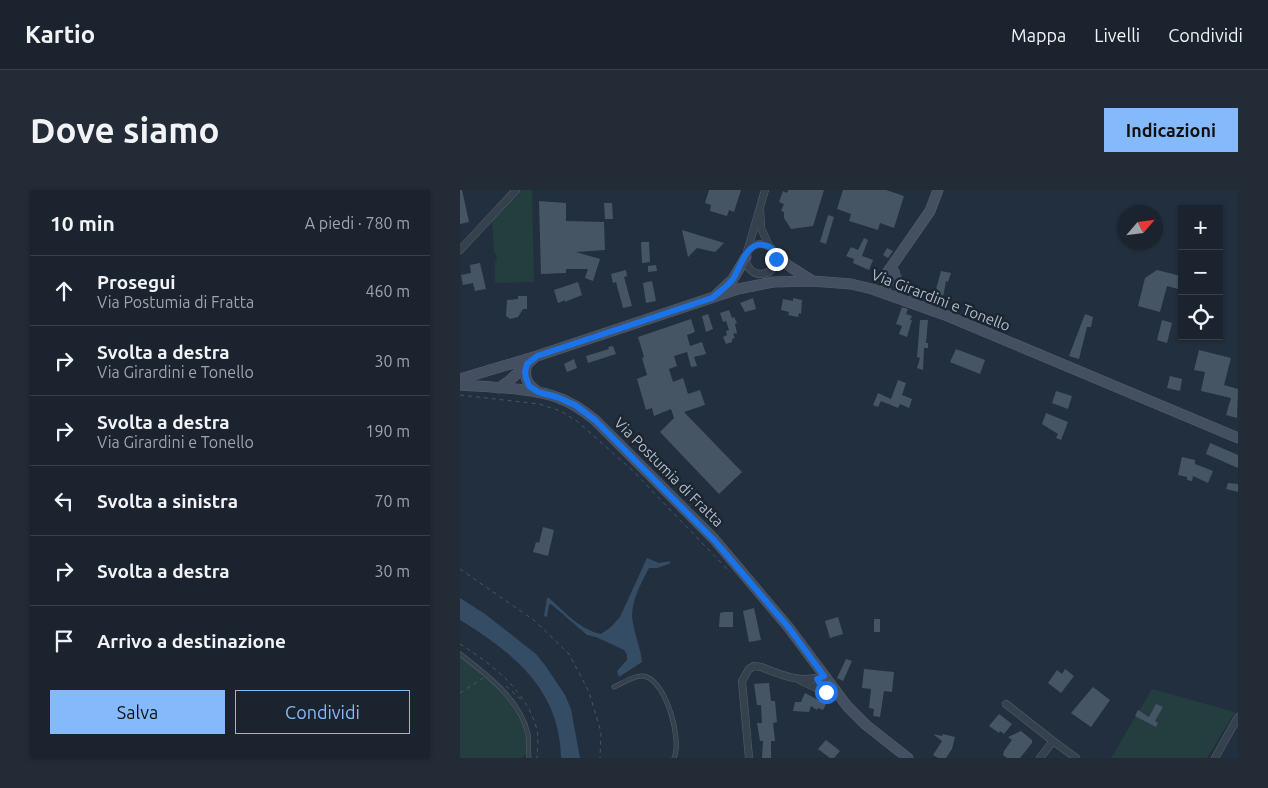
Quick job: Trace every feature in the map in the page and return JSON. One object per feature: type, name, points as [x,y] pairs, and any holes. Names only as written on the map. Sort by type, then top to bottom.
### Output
[{"type":"main road","points":[[861,286],[876,282],[892,269],[930,211],[939,190]]},
{"type":"main road","points":[[772,250],[792,268],[812,281]]},
{"type":"main road","points":[[712,298],[730,283],[746,256]]},
{"type":"main road","points":[[885,293],[892,285],[892,269]]},
{"type":"main road","points":[[892,269],[899,287],[912,303]]},
{"type":"main road","name":"Via Girardini e Tonello","points":[[460,379],[537,356],[738,290],[773,282],[812,281],[861,286],[946,315],[1238,438]]},
{"type":"main road","name":"Via Girardini e Tonello","points":[[499,388],[537,356]]},
{"type":"main road","points":[[527,364],[526,378],[529,386],[538,392]]},
{"type":"main road","points":[[499,388],[495,383],[496,374],[505,366]]},
{"type":"main road","name":"Via Postumia di Fratta","points":[[460,385],[538,392],[557,397],[575,405],[595,420],[714,540],[789,628],[839,697],[866,724],[908,758]]},
{"type":"street","points":[[460,250],[516,190]]},
{"type":"street","points":[[760,206],[761,228],[776,259],[773,268],[762,274],[753,272],[750,269],[747,265],[746,256],[747,248],[760,206],[765,190]]},
{"type":"street","points":[[746,256],[750,248],[757,244],[772,250]]},
{"type":"street","points":[[749,758],[742,681],[749,669],[754,666],[761,667],[798,679],[839,697]]},
{"type":"street","points":[[798,679],[817,679],[824,676]]},
{"type":"street","points":[[1006,704],[1076,758]]},
{"type":"street","points":[[1215,758],[1236,726],[1238,718]]},
{"type":"street","points":[[1040,758],[1052,741]]},
{"type":"lane","points":[[460,654],[487,675],[511,700],[522,718],[528,735],[529,758]]},
{"type":"lane","points":[[614,687],[640,676],[648,677],[654,682],[663,695],[676,731],[678,745],[674,758]]},
{"type":"path","points":[[460,395],[539,404],[561,411],[578,422],[632,470],[735,577]]},
{"type":"path","points":[[460,569],[536,621],[569,654],[589,692],[600,732],[600,758]]},
{"type":"path","points":[[460,693],[487,675]]},
{"type":"green space","points":[[519,190],[532,190],[534,282],[495,283],[495,261],[497,261],[496,253],[494,253],[492,219]]},
{"type":"green space","points":[[460,654],[500,689],[524,721],[528,733],[528,753],[521,758],[460,758]]},
{"type":"green space","points":[[1152,689],[1235,712],[1207,758],[1111,758]]},
{"type":"water","points":[[647,558],[659,563],[671,561],[669,564],[657,568],[649,568],[639,587],[632,616],[642,662],[619,677],[617,671],[627,660],[624,650],[596,637],[587,635],[551,604],[549,605],[547,617],[544,616],[547,598],[579,624],[601,634],[620,617]]},
{"type":"water","points":[[460,598],[485,614],[536,654],[545,665],[565,695],[571,709],[580,758],[561,758],[559,734],[543,693],[515,660],[460,620]]},
{"type":"building","points":[[460,190],[462,190],[469,222],[460,224]]},
{"type":"building","points":[[709,190],[741,190],[734,212],[729,210],[727,216],[710,211],[711,205],[705,203]]},
{"type":"building","points":[[788,190],[824,190],[813,226],[791,229],[784,218],[784,212],[781,211],[784,204],[779,202],[783,191],[787,193]]},
{"type":"building","points":[[843,190],[886,190],[904,196],[894,228],[880,223],[878,230],[849,221],[851,214],[837,209]]},
{"type":"building","points":[[539,201],[566,203],[566,221],[604,222],[605,250],[576,252],[600,259],[593,281],[585,278],[588,269],[566,269],[566,273],[541,274]]},
{"type":"building","points":[[604,203],[612,203],[613,219],[605,219]]},
{"type":"building","points":[[828,215],[834,217],[826,244],[820,242]]},
{"type":"building","points":[[682,230],[724,243],[715,252],[697,248],[688,257]]},
{"type":"building","points":[[864,238],[868,240],[862,256],[873,260],[869,270],[853,263],[854,259],[846,256],[851,247],[858,250]]},
{"type":"building","points":[[641,242],[649,242],[650,262],[642,263]]},
{"type":"building","points":[[887,248],[893,251],[888,258],[883,255]]},
{"type":"building","points":[[480,263],[486,289],[475,291],[473,283],[463,285],[461,275],[471,273],[470,265]]},
{"type":"building","points":[[656,265],[657,271],[648,272],[648,266]]},
{"type":"building","points":[[626,270],[627,276],[624,277],[632,306],[623,308],[616,282],[613,283],[611,274]]},
{"type":"building","points":[[1157,270],[1178,275],[1178,289],[1167,286],[1160,312],[1138,306],[1145,278]]},
{"type":"building","points":[[941,271],[951,273],[948,282],[946,281],[942,303],[933,300]]},
{"type":"building","points":[[652,281],[656,301],[646,303],[643,283]]},
{"type":"building","points":[[578,282],[582,295],[558,303],[554,290]]},
{"type":"building","points":[[518,296],[527,296],[527,309],[523,309],[518,317],[510,319],[506,316],[507,300],[518,299]]},
{"type":"building","points":[[753,298],[756,309],[745,312],[740,303]]},
{"type":"building","points":[[793,298],[802,300],[801,314],[799,313],[798,317],[788,315],[789,312],[781,310],[783,299],[793,301]]},
{"type":"building","points":[[902,307],[908,309],[906,314],[912,316],[907,337],[899,334],[902,326],[896,324]]},
{"type":"building","points":[[729,310],[732,318],[734,317],[737,323],[735,324],[737,333],[733,334],[735,338],[732,339],[732,342],[726,344],[723,337],[727,335],[726,331],[729,330],[726,321],[723,322],[720,313]]},
{"type":"building","points":[[708,314],[713,329],[706,332],[702,316]]},
{"type":"building","points":[[1085,314],[1093,317],[1091,327],[1087,327],[1079,359],[1069,356]]},
{"type":"building","points":[[691,319],[695,332],[687,335],[690,346],[702,342],[706,354],[694,357],[697,366],[691,367],[687,352],[674,356],[677,366],[669,369],[673,382],[683,378],[688,394],[700,390],[705,405],[684,412],[742,472],[719,494],[660,432],[674,418],[671,409],[654,416],[652,408],[646,410],[637,379],[647,375],[638,337]]},
{"type":"building","points":[[920,320],[928,320],[926,343],[928,343],[928,348],[924,348],[923,370],[917,368],[920,358],[917,357]]},
{"type":"building","points":[[1162,320],[1172,323],[1167,343],[1157,340]]},
{"type":"building","points":[[613,346],[616,354],[588,363],[586,356]]},
{"type":"building","points":[[956,349],[985,360],[980,374],[950,362]]},
{"type":"building","points":[[1199,350],[1231,358],[1224,385],[1238,389],[1237,418],[1226,415],[1231,398],[1201,391],[1205,372],[1194,370]]},
{"type":"building","points":[[574,359],[577,368],[567,372],[564,364]]},
{"type":"building","points":[[1170,376],[1182,379],[1180,391],[1167,388]]},
{"type":"building","points":[[898,380],[906,383],[902,395],[912,399],[909,408],[900,404],[898,408],[881,401],[878,407],[873,405],[878,393],[891,399]]},
{"type":"building","points":[[1056,391],[1072,396],[1068,409],[1052,403]]},
{"type":"building","points":[[1046,413],[1068,422],[1061,440],[1056,438],[1058,434],[1042,424]]},
{"type":"building","points":[[1210,443],[1238,455],[1238,468],[1206,454]]},
{"type":"building","points":[[1182,457],[1195,460],[1195,464],[1213,471],[1208,483],[1193,476],[1192,481],[1187,480],[1187,477],[1178,475]]},
{"type":"building","points":[[1228,483],[1238,484],[1238,492],[1226,489]]},
{"type":"building","points":[[543,527],[554,530],[548,556],[533,552],[536,542],[539,543]]},
{"type":"building","points":[[754,608],[761,640],[749,642],[743,611]]},
{"type":"building","points":[[733,612],[733,627],[719,627],[720,613]]},
{"type":"building","points":[[838,617],[843,634],[830,638],[825,621]]},
{"type":"building","points":[[874,619],[880,619],[880,632],[874,632]]},
{"type":"building","points":[[846,659],[852,661],[843,681],[837,678]]},
{"type":"building","points":[[864,669],[894,672],[892,692],[884,691],[880,717],[873,716],[874,709],[869,708],[871,689],[862,688]]},
{"type":"building","points":[[1065,669],[1074,676],[1061,693],[1048,683],[1057,670],[1062,674]]},
{"type":"building","points":[[769,683],[771,701],[775,701],[777,722],[773,723],[775,741],[771,741],[771,758],[762,758],[763,741],[760,741],[757,723],[762,723],[761,705],[757,705],[754,684]]},
{"type":"building","points":[[1093,687],[1110,700],[1091,727],[1071,713]]},
{"type":"building","points":[[805,693],[826,704],[823,710],[818,708],[817,710],[811,706],[809,712],[793,711],[795,702],[801,702]]},
{"type":"building","points":[[1156,704],[1163,707],[1155,721],[1158,723],[1156,727],[1135,716],[1138,710],[1149,717]]},
{"type":"building","points":[[999,714],[1012,724],[1004,734],[989,726]]},
{"type":"building","points":[[1021,731],[1032,740],[1032,743],[1020,758],[1007,758],[1003,755],[1004,751],[1012,740],[1008,737]]},
{"type":"building","points":[[933,734],[955,737],[952,749],[946,758],[938,758],[933,755],[942,741]]},
{"type":"building","points":[[826,740],[840,751],[834,758],[830,758],[818,749]]},
{"type":"route","points":[[776,259],[774,251],[769,246],[757,244],[750,248],[730,283],[712,298],[537,356],[527,364],[525,372],[529,386],[538,392],[557,397],[575,405],[595,420],[714,540],[789,628],[824,676],[817,679],[826,692]]}]
